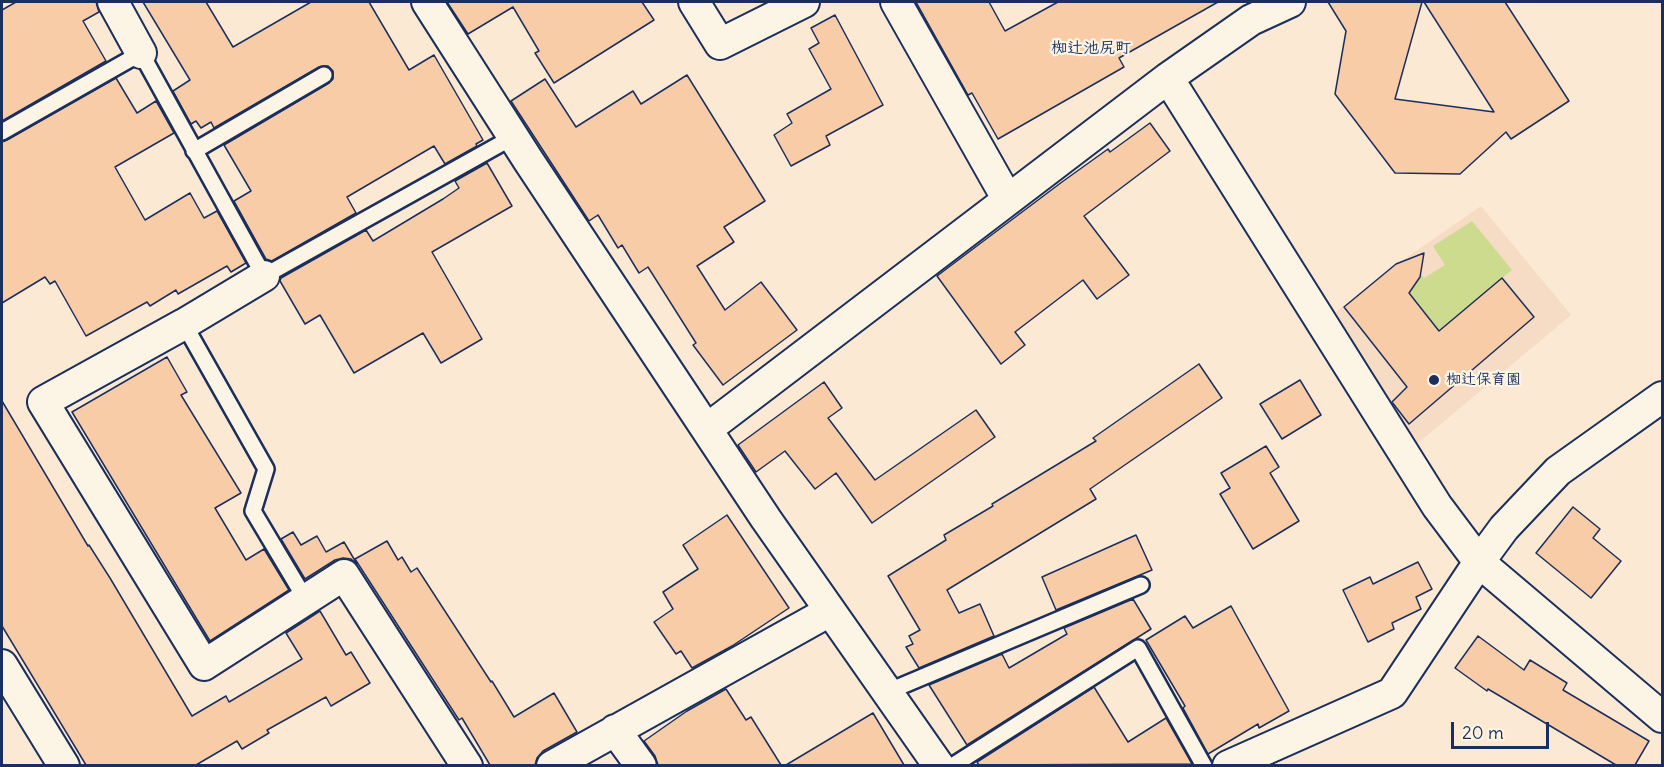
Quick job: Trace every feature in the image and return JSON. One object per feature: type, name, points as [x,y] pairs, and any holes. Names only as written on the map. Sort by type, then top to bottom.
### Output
[{"type":"street","points":[[112,2],[141,53]]},
{"type":"street","points":[[427,2],[513,137],[707,429],[830,611],[939,765]]},
{"type":"street","points":[[694,2],[720,44],[804,2]]},
{"type":"street","points":[[896,2],[1008,200]]},
{"type":"street","points":[[707,429],[1168,78],[1251,20],[1290,2]]},
{"type":"street","points":[[1168,78],[1437,506],[1479,562],[1662,717]]},
{"type":"street","points":[[264,276],[184,324],[43,402],[204,665],[344,575],[467,765]]},
{"type":"street","points":[[1228,765],[1392,693],[1504,528],[1558,471],[1662,397]]},
{"type":"street","points":[[552,765],[830,611]]},
{"type":"street","points":[[2,665],[64,765]]},
{"type":"street","points":[[615,730],[641,765]]},
{"type":"lane","points":[[2,132],[141,53],[264,276],[513,137]]},
{"type":"lane","points":[[194,151],[324,75]]},
{"type":"lane","points":[[184,324],[266,469],[254,511],[306,600]]},
{"type":"lane","points":[[887,692],[1141,585]]},
{"type":"lane","points":[[952,765],[1138,648],[1204,765]]},
{"type":"shaded area","name":"椥辻保育園","points":[[1481,206],[1571,315],[1417,444],[1331,316],[1390,269]]},
{"type":"green space","points":[[1472,221],[1512,270],[1439,331],[1403,284],[1417,281],[1421,274],[1424,278],[1445,265],[1433,246]]},
{"type":"building","points":[[16,2],[96,2],[99,12],[83,21],[106,61],[2,121],[2,10]]},
{"type":"building","points":[[143,2],[206,2],[233,47],[311,2],[369,2],[409,70],[434,55],[483,140],[476,144],[477,146],[445,164],[434,146],[347,197],[356,213],[272,261],[266,259],[234,201],[251,191],[224,145],[329,83],[333,79],[333,71],[328,66],[319,67],[214,128],[211,122],[201,128],[196,121],[191,124],[173,91],[190,80]]},
{"type":"building","points":[[447,2],[642,2],[654,20],[554,83],[535,53],[539,51],[513,7],[468,34]]},
{"type":"building","points":[[916,2],[989,2],[1005,31],[1058,2],[1218,2],[1119,58],[1124,67],[998,139],[972,93],[968,95]]},
{"type":"building","points":[[1328,2],[1422,2],[1395,99],[1494,112],[1424,2],[1505,2],[1569,101],[1511,139],[1506,132],[1460,174],[1395,173],[1335,94],[1346,31]]},
{"type":"building","points":[[835,15],[883,105],[826,136],[830,145],[791,166],[774,135],[792,123],[787,114],[831,89],[809,49],[819,43],[811,28]]},
{"type":"building","points":[[687,75],[765,201],[724,227],[734,242],[697,266],[725,310],[761,282],[797,330],[723,385],[693,345],[696,343],[648,267],[639,273],[622,245],[618,248],[598,215],[589,221],[511,101],[545,79],[576,127],[633,91],[641,104]]},
{"type":"building","points":[[116,78],[137,113],[156,101],[174,133],[115,167],[145,220],[190,193],[204,218],[217,211],[246,263],[231,272],[227,266],[178,294],[176,290],[150,306],[147,302],[86,336],[55,281],[50,284],[45,277],[2,303],[2,142]]},
{"type":"building","points":[[1150,123],[1170,151],[1084,216],[1129,275],[1097,299],[1083,280],[1015,332],[1025,345],[1001,364],[937,276],[1062,182],[1108,149],[1110,152]]},
{"type":"building","points":[[487,163],[512,206],[432,252],[482,339],[441,363],[423,333],[354,373],[320,315],[305,324],[280,281],[281,278],[366,230],[373,241],[443,199],[459,188],[455,181]]},
{"type":"building","points":[[1424,253],[1420,277],[1409,293],[1439,331],[1502,278],[1534,317],[1409,424],[1392,402],[1407,387],[1344,307],[1396,264]]},
{"type":"building","points":[[167,357],[187,392],[181,395],[241,493],[215,508],[246,560],[264,549],[289,590],[210,641],[72,412]]},
{"type":"building","points":[[1199,364],[1222,398],[1090,489],[1096,499],[947,590],[959,613],[980,604],[994,636],[919,668],[906,647],[913,644],[909,636],[920,630],[888,576],[946,540],[944,535],[1096,441],[1093,438]]},
{"type":"building","points":[[1300,380],[1321,415],[1282,439],[1260,404]]},
{"type":"building","points":[[824,382],[842,408],[828,418],[875,480],[976,410],[995,437],[872,523],[836,473],[815,489],[785,451],[756,472],[738,445]]},
{"type":"building","points":[[2,401],[192,716],[226,696],[229,702],[302,659],[286,633],[320,611],[346,655],[351,652],[370,683],[331,706],[326,697],[267,730],[269,733],[242,749],[237,741],[196,765],[86,765],[2,626]]},
{"type":"building","points":[[1266,446],[1279,467],[1270,473],[1299,521],[1253,549],[1220,494],[1230,488],[1221,473]]},
{"type":"building","points":[[1573,507],[1600,529],[1593,538],[1621,561],[1591,598],[1536,553]]},
{"type":"building","points":[[727,515],[789,608],[732,646],[692,668],[681,651],[676,654],[654,622],[673,609],[663,592],[698,569],[683,545]]},
{"type":"building","points":[[293,532],[301,545],[317,536],[326,552],[344,542],[357,564],[351,559],[335,560],[305,579],[281,539]]},
{"type":"building","points":[[1136,535],[1152,570],[1056,610],[1042,577]]},
{"type":"building","points":[[387,541],[398,560],[402,557],[411,572],[417,568],[514,717],[554,693],[577,732],[543,751],[535,765],[490,765],[462,718],[459,720],[355,559]]},
{"type":"building","points":[[1418,562],[1432,589],[1416,597],[1421,609],[1392,623],[1394,629],[1368,642],[1343,590],[1370,577],[1373,584]]},
{"type":"building","points":[[1133,599],[1151,629],[967,745],[929,685],[1002,654],[1009,668],[1067,634],[1064,628]]},
{"type":"building","points":[[1231,606],[1289,711],[1259,728],[1258,724],[1208,754],[1183,708],[1185,706],[1146,640],[1185,616],[1193,628]]},
{"type":"building","points":[[1478,636],[1524,670],[1530,660],[1567,683],[1563,690],[1649,741],[1635,765],[1616,765],[1488,689],[1487,691],[1455,668]]},
{"type":"building","points":[[1094,687],[1128,742],[1166,718],[1192,764],[979,765],[977,762]]},
{"type":"building","points":[[726,689],[746,720],[751,717],[781,765],[658,765],[655,756],[644,741],[687,711]]},
{"type":"building","points":[[873,713],[904,765],[786,765]]},
{"type":"place","name":"椥辻保育園","points":[[1434,380]]},
{"type":"district","name":"椥辻池尻町","points":[[1091,48]]}]
